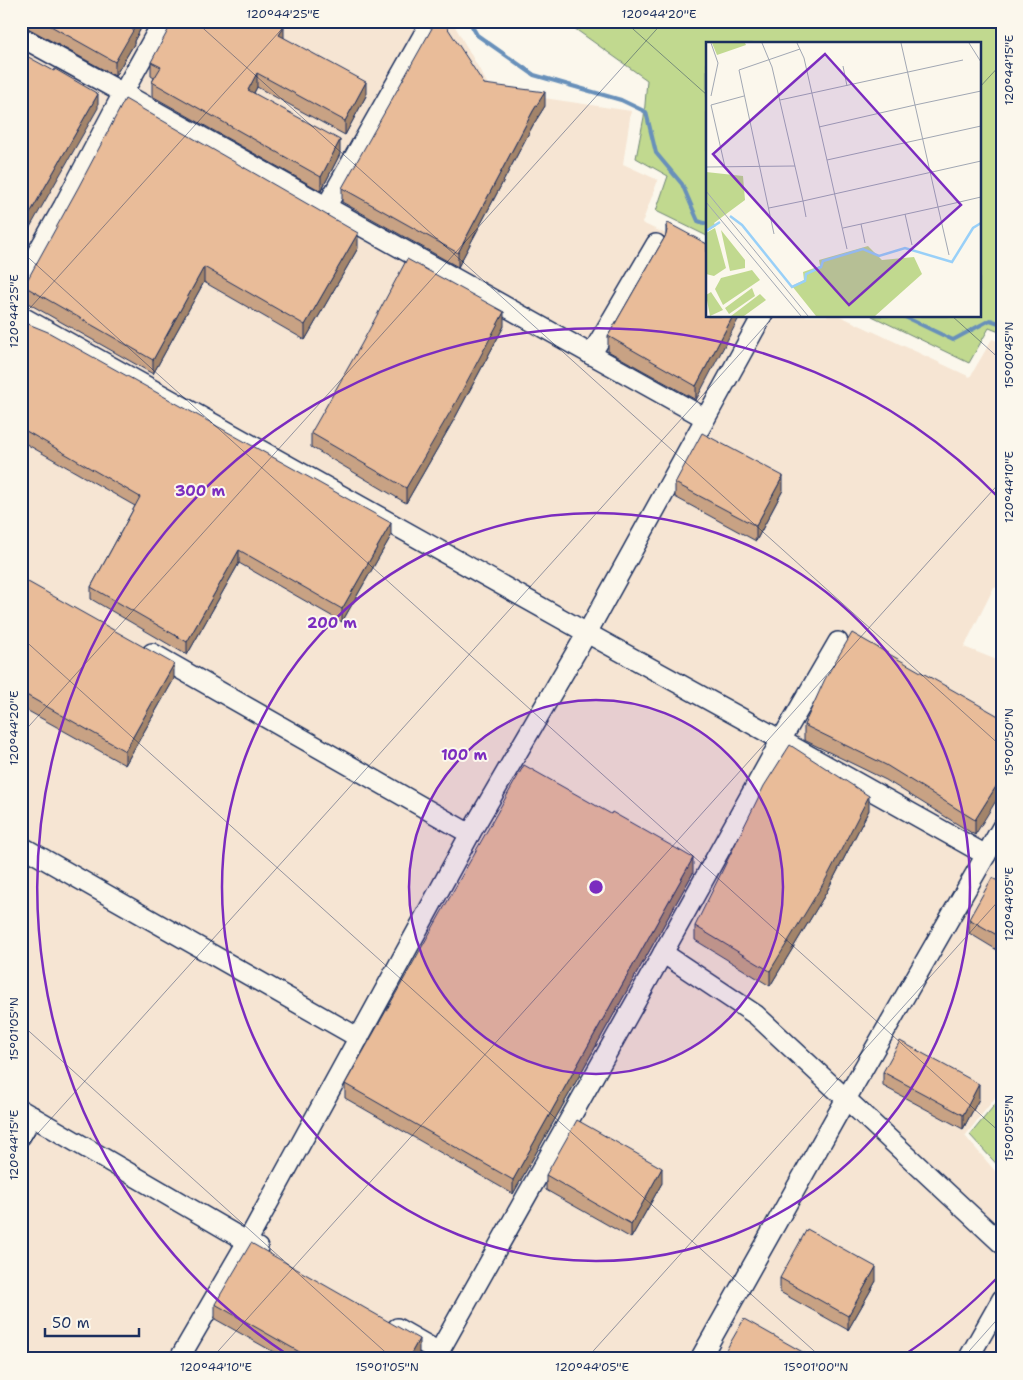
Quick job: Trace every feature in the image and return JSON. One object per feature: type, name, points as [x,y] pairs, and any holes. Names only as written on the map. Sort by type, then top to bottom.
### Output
[{"type":"lane","points":[[21,281],[63,207],[162,21]]},
{"type":"lane","points":[[326,207],[430,22]]},
{"type":"lane","points":[[21,36],[705,418]]},
{"type":"lane","points":[[591,355],[656,244]]},
{"type":"lane","points":[[21,316],[986,855]]},
{"type":"lane","points":[[179,1359],[247,1242],[470,834],[586,633],[761,318]]},
{"type":"lane","points":[[134,642],[470,834]]},
{"type":"lane","points":[[381,1319],[437,1355],[781,740],[838,642]]},
{"type":"lane","points":[[700,1359],[846,1098],[1002,828]]},
{"type":"lane","points":[[21,846],[359,1038]]},
{"type":"lane","points":[[663,953],[756,1015],[1002,1244]]},
{"type":"lane","points":[[21,1136],[27,1113],[272,1257]]},
{"type":"lane","points":[[968,1359],[1002,1299]]},
{"type":"shaded area","points":[[21,21],[452,21],[491,90],[631,111],[623,164],[658,180],[642,223],[706,253],[706,318],[844,318],[970,377],[992,339],[1002,343],[1002,590],[994,587],[964,647],[1002,662],[1002,1089],[965,1136],[1002,1179],[1002,1359],[21,1359]]},
{"type":"green space","points":[[564,21],[1002,21],[1002,333],[989,328],[969,363],[876,318],[980,318],[980,42],[706,42],[706,236],[656,211],[668,176],[636,158],[644,117],[647,80]]},
{"type":"green space","points":[[1002,1096],[1002,1170],[970,1135]]},
{"type":"building","points":[[42,21],[137,21],[115,62]]},
{"type":"building","points":[[173,21],[274,21],[284,27],[279,35],[366,82],[345,121],[257,73],[248,90],[340,140],[321,177],[152,82],[161,67],[151,62]]},
{"type":"building","points":[[436,21],[443,21],[484,84],[545,92],[533,111],[458,253],[342,188]]},
{"type":"building","points":[[21,53],[54,71],[55,69],[98,94],[21,229]]},
{"type":"building","points":[[125,99],[358,233],[305,325],[204,267],[153,360],[24,286]]},
{"type":"building","points":[[668,223],[706,243],[706,318],[732,318],[696,386],[608,336],[666,235]]},
{"type":"building","points":[[407,259],[504,312],[456,402],[406,488],[311,433]]},
{"type":"building","points":[[21,321],[48,332],[391,523],[342,609],[239,550],[187,642],[91,587],[140,497],[21,428]]},
{"type":"building","points":[[702,433],[783,476],[756,526],[675,483]]},
{"type":"building","points":[[21,578],[174,664],[125,751],[21,692]]},
{"type":"building","points":[[852,633],[1002,718],[1002,777],[975,820],[886,765],[804,725],[825,679]]},
{"type":"building","points":[[790,745],[869,796],[826,879],[770,971],[695,926],[764,786]]},
{"type":"building","points":[[524,765],[693,858],[513,1180],[345,1084]]},
{"type":"building","points":[[992,878],[1002,883],[1002,938],[969,919]]},
{"type":"building","points":[[900,1041],[979,1084],[963,1115],[883,1072]]},
{"type":"building","points":[[577,1120],[662,1168],[631,1224],[546,1175]]},
{"type":"building","points":[[807,1229],[876,1267],[848,1316],[780,1278]]},
{"type":"building","points":[[251,1243],[419,1339],[408,1359],[301,1359],[303,1354],[215,1304]]},
{"type":"building","points":[[744,1319],[815,1359],[721,1359]]},
{"type":"waterway","points":[[469,21],[477,35],[534,75],[621,100],[646,112],[656,153],[682,184],[698,221],[706,224]]},
{"type":"waterway","points":[[907,318],[953,340],[990,320],[1002,324]]}]
